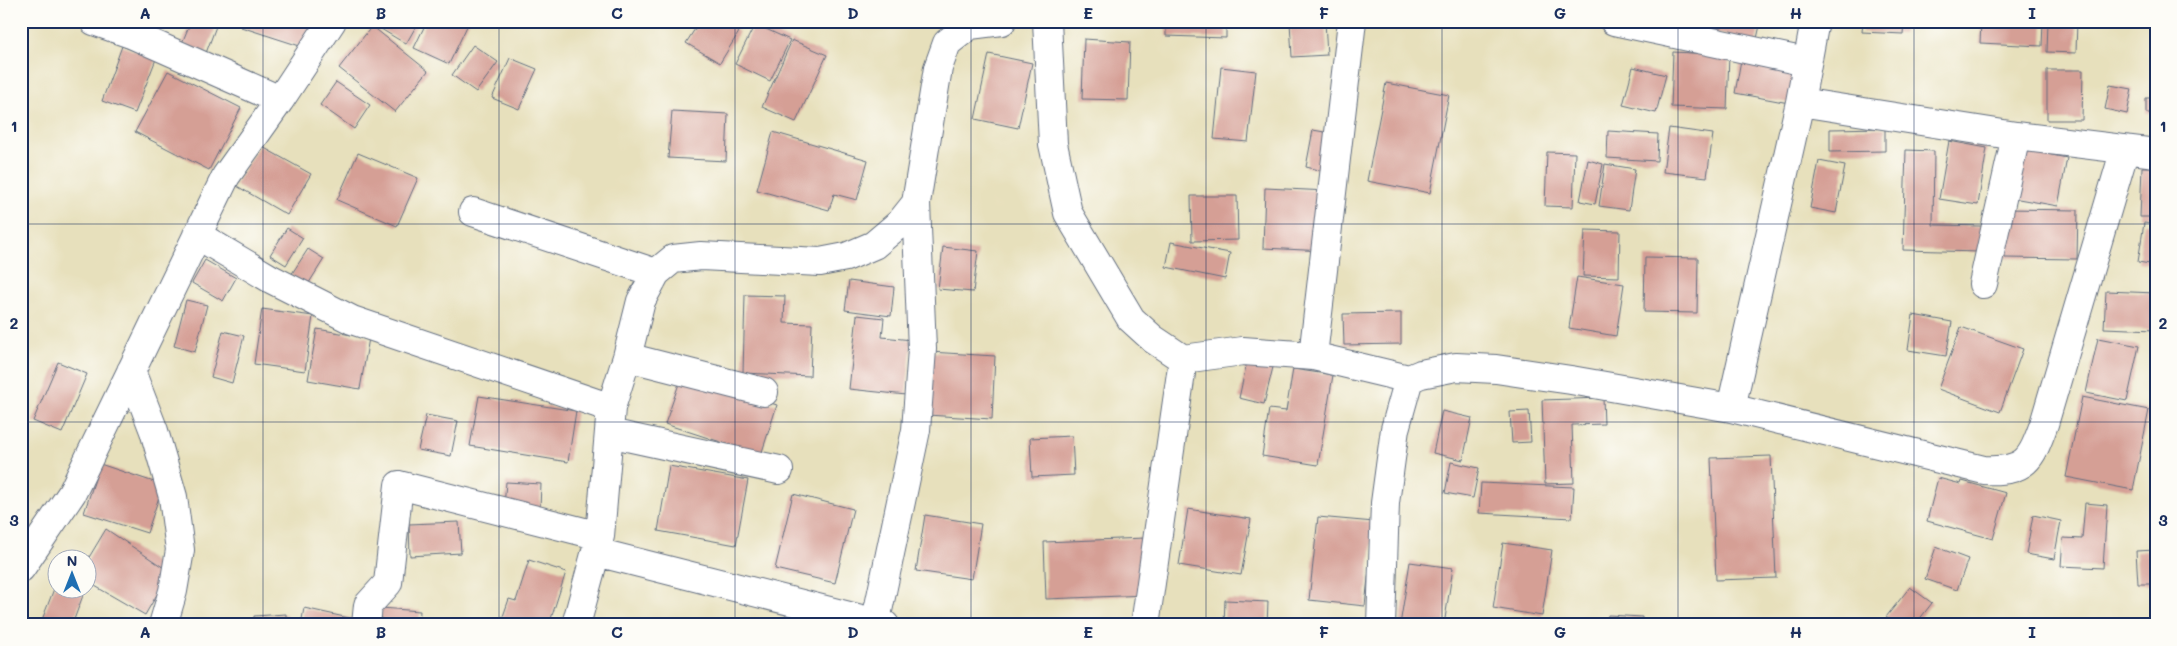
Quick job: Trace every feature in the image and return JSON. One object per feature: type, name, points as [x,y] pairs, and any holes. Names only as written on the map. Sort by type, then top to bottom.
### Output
[{"type":"street","points":[[94,21],[131,34],[280,100]]},
{"type":"street","points":[[21,568],[72,493],[226,176],[280,100],[332,21]]},
{"type":"street","points":[[366,625],[368,605],[388,583],[399,485],[878,624],[916,430],[922,349],[916,203],[938,68],[947,43],[970,24],[1002,21]]},
{"type":"street","points":[[1047,21],[1053,144],[1068,213],[1131,319],[1153,339],[1183,359],[1243,351],[1313,356],[1409,379],[1421,374],[1456,367],[1496,369],[1731,408],[1984,470],[2004,471],[2020,465],[2032,454],[2044,424],[2125,149]]},
{"type":"street","points":[[1313,356],[1352,21]]},
{"type":"street","points":[[1614,21],[1806,62]]},
{"type":"street","points":[[1731,408],[1800,102],[1815,21]]},
{"type":"street","points":[[1800,102],[2016,136],[2156,153]]},
{"type":"street","points":[[1983,284],[2016,136]]},
{"type":"street","points":[[576,625],[598,544],[610,420],[628,357],[641,301],[656,272],[673,259],[701,256],[820,262],[846,257],[874,245],[900,223],[916,203]]},
{"type":"street","points":[[473,212],[656,272]]},
{"type":"street","points":[[196,235],[271,279],[352,320],[610,420],[780,470]]},
{"type":"street","points":[[628,357],[764,392]]},
{"type":"street","points":[[1145,625],[1183,359]]},
{"type":"street","points":[[131,371],[154,431],[174,506],[180,550],[173,591],[163,625]]},
{"type":"street","points":[[1381,625],[1385,504],[1395,429],[1409,379]]},
{"type":"building","points":[[191,21],[218,21],[206,53],[182,43]]},
{"type":"building","points":[[243,21],[315,21],[306,48],[241,27]]},
{"type":"building","points":[[385,21],[419,21],[406,44],[381,29]]},
{"type":"building","points":[[427,21],[469,22],[449,64],[414,48]]},
{"type":"building","points":[[700,21],[721,21],[739,32],[720,63],[686,43]]},
{"type":"building","points":[[1166,21],[1226,21],[1226,38],[1166,36]]},
{"type":"building","points":[[1325,21],[1327,55],[1292,57],[1290,22]]},
{"type":"building","points":[[1714,21],[1761,21],[1756,43],[1712,32]]},
{"type":"building","points":[[1863,21],[1904,21],[1903,34],[1862,32]]},
{"type":"building","points":[[1981,21],[2043,21],[2042,46],[1980,43]]},
{"type":"building","points":[[2048,21],[2077,21],[2076,53],[2047,52]]},
{"type":"building","points":[[755,24],[790,40],[770,81],[735,64]]},
{"type":"building","points":[[372,26],[428,71],[395,112],[339,68]]},
{"type":"building","points":[[1084,39],[1130,42],[1128,100],[1082,99]]},
{"type":"building","points":[[792,40],[827,55],[796,122],[762,107]]},
{"type":"building","points":[[473,45],[498,62],[476,92],[452,75]]},
{"type":"building","points":[[122,46],[156,59],[135,113],[102,101]]},
{"type":"building","points":[[1673,52],[1729,55],[1727,109],[1671,107]]},
{"type":"building","points":[[989,54],[1032,63],[1018,128],[975,119]]},
{"type":"building","points":[[510,58],[537,69],[519,109],[492,98]]},
{"type":"building","points":[[1741,60],[1795,69],[1789,103],[1735,93]]},
{"type":"building","points":[[1221,67],[1256,71],[1248,142],[1214,139]]},
{"type":"building","points":[[1633,67],[1666,75],[1656,113],[1623,105]]},
{"type":"building","points":[[2047,70],[2083,70],[2082,120],[2047,120]]},
{"type":"building","points":[[168,71],[241,108],[209,170],[135,132]]},
{"type":"building","points":[[336,82],[370,105],[354,129],[320,105]]},
{"type":"building","points":[[1386,83],[1449,95],[1430,193],[1367,181]]},
{"type":"building","points":[[2110,85],[2132,89],[2127,114],[2105,109]]},
{"type":"building","points":[[2146,98],[2156,98],[2156,113],[2146,113]]},
{"type":"building","points":[[672,111],[728,114],[726,161],[668,158]]},
{"type":"building","points":[[1669,128],[1713,134],[1707,177],[1663,172]]},
{"type":"building","points":[[1885,128],[1885,151],[1830,152],[1830,129]]},
{"type":"building","points":[[1313,130],[1336,134],[1328,172],[1306,167]]},
{"type":"building","points":[[1608,131],[1658,134],[1657,161],[1607,158]]},
{"type":"building","points":[[773,132],[868,160],[857,200],[834,194],[829,210],[757,190]]},
{"type":"building","points":[[1949,141],[1987,148],[1978,205],[1939,199]]},
{"type":"building","points":[[259,145],[311,174],[287,215],[235,185]]},
{"type":"building","points":[[2022,149],[2067,158],[2058,206],[2013,198]]},
{"type":"building","points":[[1906,150],[1934,151],[1933,225],[1982,226],[1980,252],[1903,250]]},
{"type":"building","points":[[1547,152],[1575,153],[1573,207],[1545,206]]},
{"type":"building","points":[[358,153],[418,178],[397,226],[337,200]]},
{"type":"building","points":[[1588,160],[1603,164],[1595,204],[1580,201]]},
{"type":"building","points":[[1819,161],[1845,166],[1836,213],[1810,208]]},
{"type":"building","points":[[1605,164],[1635,169],[1629,210],[1599,206]]},
{"type":"building","points":[[2142,167],[2156,167],[2156,217],[2140,217]]},
{"type":"building","points":[[1265,188],[1328,191],[1325,251],[1263,248]]},
{"type":"building","points":[[1191,196],[1237,196],[1238,240],[1192,241]]},
{"type":"building","points":[[2006,209],[2078,210],[2077,259],[2005,258]]},
{"type":"building","points":[[2144,223],[2156,225],[2156,265],[2138,262]]},
{"type":"building","points":[[287,228],[303,238],[286,265],[270,255]]},
{"type":"building","points":[[1585,230],[1620,231],[1619,277],[1583,276]]},
{"type":"building","points":[[1171,242],[1230,253],[1225,279],[1166,267]]},
{"type":"building","points":[[943,247],[978,251],[973,292],[938,289]]},
{"type":"building","points":[[308,249],[324,259],[307,286],[291,275]]},
{"type":"building","points":[[1645,257],[1698,258],[1697,313],[1644,312]]},
{"type":"building","points":[[205,260],[236,278],[223,301],[192,283]]},
{"type":"building","points":[[1577,277],[1624,284],[1616,336],[1569,328]]},
{"type":"building","points":[[849,281],[894,287],[891,316],[845,310]]},
{"type":"building","points":[[2106,291],[2156,293],[2156,330],[2104,328]]},
{"type":"building","points":[[745,295],[785,296],[784,323],[812,324],[810,376],[743,373]]},
{"type":"building","points":[[186,300],[207,305],[195,352],[174,346]]},
{"type":"building","points":[[262,309],[313,316],[305,371],[254,364]]},
{"type":"building","points":[[1401,313],[1401,344],[1344,345],[1343,314]]},
{"type":"building","points":[[857,315],[884,318],[882,337],[912,340],[906,395],[849,389]]},
{"type":"building","points":[[1913,315],[1952,322],[1946,356],[1908,350]]},
{"type":"building","points":[[1961,327],[2023,349],[2000,412],[1938,389]]},
{"type":"building","points":[[317,329],[369,338],[360,389],[308,380]]},
{"type":"building","points":[[223,331],[244,336],[232,383],[211,377]]},
{"type":"building","points":[[2098,338],[2139,346],[2127,401],[2086,393]]},
{"type":"building","points":[[930,352],[995,356],[992,419],[927,415]]},
{"type":"building","points":[[1248,357],[1274,363],[1264,404],[1239,398]]},
{"type":"building","points":[[58,362],[87,374],[62,433],[33,421]]},
{"type":"building","points":[[1293,369],[1333,375],[1318,465],[1262,456],[1269,409],[1286,411]]},
{"type":"building","points":[[682,375],[777,405],[761,455],[665,424]]},
{"type":"building","points":[[479,396],[576,411],[568,462],[470,446]]},
{"type":"building","points":[[2082,397],[2149,410],[2133,490],[2066,477]]},
{"type":"building","points":[[1603,398],[1604,424],[1572,425],[1574,483],[1545,484],[1542,400]]},
{"type":"building","points":[[1442,411],[1472,418],[1463,460],[1433,453]]},
{"type":"building","points":[[1529,411],[1531,442],[1512,443],[1510,412]]},
{"type":"building","points":[[426,415],[458,421],[451,456],[418,450]]},
{"type":"building","points":[[1072,436],[1074,475],[1032,477],[1030,438]]},
{"type":"building","points":[[1771,456],[1776,578],[1716,580],[1711,458]]},
{"type":"building","points":[[1451,462],[1479,468],[1473,498],[1445,493]]},
{"type":"building","points":[[100,464],[163,485],[147,533],[84,513]]},
{"type":"building","points":[[669,466],[748,480],[736,545],[658,531]]},
{"type":"building","points":[[1938,478],[1961,484],[1962,481],[2006,493],[1993,539],[1927,521]]},
{"type":"building","points":[[506,482],[541,484],[540,509],[504,507]]},
{"type":"building","points":[[1481,483],[1574,487],[1572,518],[1479,513]]},
{"type":"building","points":[[793,494],[853,509],[835,583],[775,569]]},
{"type":"building","points":[[2085,503],[2107,505],[2103,568],[2061,566],[2063,538],[2082,539]]},
{"type":"building","points":[[1188,509],[1251,519],[1241,575],[1179,565]]},
{"type":"building","points":[[925,515],[981,524],[972,579],[916,571]]},
{"type":"building","points":[[2033,515],[2061,521],[2054,559],[2026,554]]},
{"type":"building","points":[[1318,517],[1374,522],[1365,606],[1309,600]]},
{"type":"building","points":[[459,522],[461,553],[410,556],[409,524]]},
{"type":"building","points":[[106,529],[170,572],[145,615],[98,588],[98,548],[95,548]]},
{"type":"building","points":[[1145,538],[1147,595],[1046,599],[1044,542]]},
{"type":"building","points":[[1503,543],[1552,550],[1542,616],[1493,608]]},
{"type":"building","points":[[1936,547],[1968,559],[1957,590],[1925,579]]},
{"type":"building","points":[[2156,550],[2156,584],[2138,584],[2136,551]]},
{"type":"building","points":[[529,560],[566,572],[549,625],[500,625],[509,599],[516,601]]},
{"type":"building","points":[[1410,562],[1453,568],[1444,625],[1400,625]]},
{"type":"building","points":[[1910,587],[1932,603],[1915,625],[1896,625],[1886,617]]},
{"type":"building","points":[[50,598],[82,598],[72,625],[40,625]]},
{"type":"building","points":[[1225,600],[1268,602],[1267,625],[1224,625]]},
{"type":"building","points":[[304,608],[358,620],[357,625],[301,625]]},
{"type":"building","points":[[381,608],[420,611],[419,625],[381,625]]},
{"type":"building","points":[[286,614],[286,625],[254,625],[254,616]]},
{"type":"building","points":[[1608,615],[1642,617],[1642,625],[1607,625]]}]
